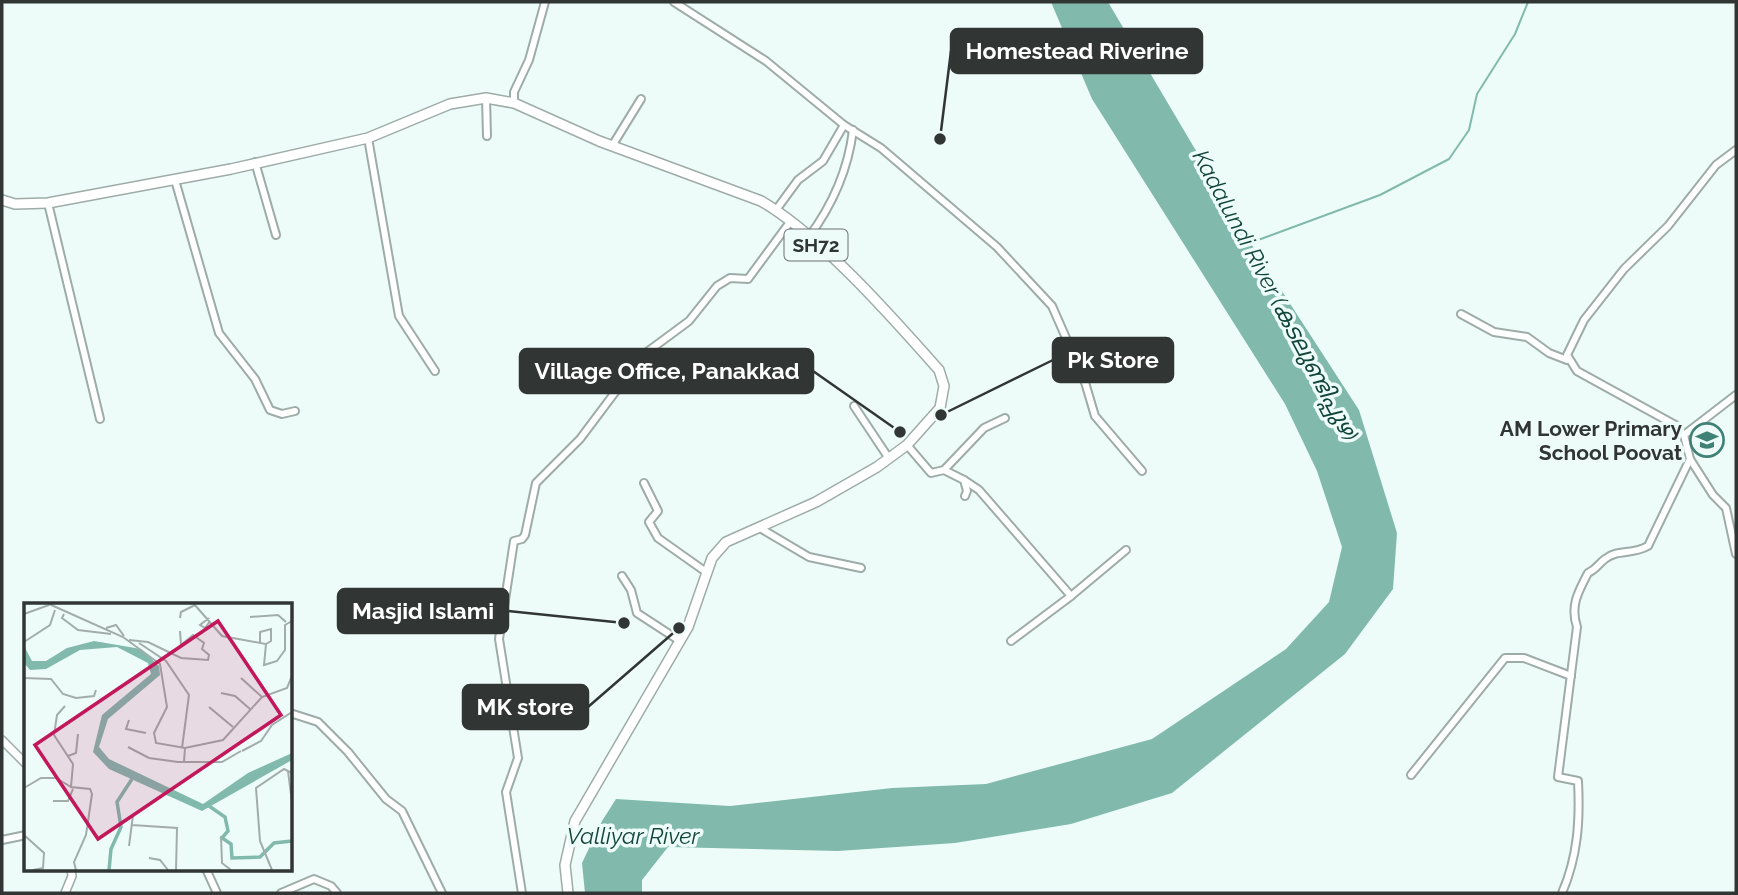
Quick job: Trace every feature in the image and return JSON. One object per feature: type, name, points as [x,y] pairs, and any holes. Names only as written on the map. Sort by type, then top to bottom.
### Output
[{"type":"main road","name":"SH72","points":[[2,201],[15,204],[48,203],[175,180],[368,138],[450,104],[486,98],[514,103],[612,146],[686,172],[776,210],[839,265],[939,370],[944,386],[940,408],[907,445],[851,484],[726,542],[712,558],[680,641],[575,821],[565,865],[568,893]]},
{"type":"street","points":[[514,103],[513,92],[529,60],[545,2]]},
{"type":"street","points":[[674,2],[766,61],[844,125],[881,148],[997,247],[1052,306],[1084,379],[1095,416],[1142,471]]},
{"type":"street","points":[[486,98],[487,136]]},
{"type":"street","points":[[612,146],[641,99]]},
{"type":"street","points":[[776,210],[798,180],[823,161],[844,125]]},
{"type":"street","points":[[808,238],[827,213],[850,152],[853,130]]},
{"type":"street","points":[[368,138],[399,316],[435,371]]},
{"type":"street","points":[[1567,359],[1571,343],[1584,320],[1624,269],[1668,226],[1716,165],[1736,150]]},
{"type":"street","points":[[255,162],[276,235]]},
{"type":"street","points":[[175,180],[219,333],[256,379],[270,410],[282,414],[295,411]]},
{"type":"street","points":[[48,203],[100,419]]},
{"type":"street","points":[[522,893],[506,792],[518,758],[499,639],[514,541],[525,535],[536,483],[580,439],[643,355],[689,321],[717,286],[730,278],[748,279],[790,222]]},
{"type":"street","points":[[1461,314],[1494,332],[1528,337],[1549,353],[1567,359],[1577,371],[1677,426],[1684,435],[1690,459],[1713,495],[1726,508],[1736,554]]},
{"type":"street","points":[[1684,435],[1736,395]]},
{"type":"street","points":[[854,405],[888,457]]},
{"type":"street","points":[[907,445],[931,473],[944,470],[984,428],[1005,418]]},
{"type":"street","points":[[1562,893],[1571,873],[1580,821],[1578,781],[1558,777],[1577,627],[1572,614],[1574,605],[1588,573],[1596,570],[1605,559],[1621,552],[1634,554],[1648,547],[1690,459]]},
{"type":"street","points":[[944,470],[979,490],[1071,596]]},
{"type":"street","points":[[964,480],[967,491],[965,496]]},
{"type":"street","points":[[644,483],[658,511],[649,522],[653,533],[706,572]]},
{"type":"street","points":[[760,528],[809,557],[861,568]]},
{"type":"street","points":[[1010,641],[1071,596],[1126,550]]},
{"type":"street","points":[[622,576],[631,590],[637,613],[680,641]]},
{"type":"street","points":[[1411,775],[1504,658],[1524,659],[1571,676]]},
{"type":"street","points":[[292,714],[318,722],[348,752],[386,799],[402,811],[442,893]]},
{"type":"street","points":[[2,740],[24,762]]},
{"type":"street","points":[[2,840],[24,835]]},
{"type":"street","points":[[206,870],[217,893]]},
{"type":"street","points":[[65,893],[71,872]]},
{"type":"street","points":[[281,893],[314,879],[331,886],[337,893]]},
{"type":"water","name":"Valliyar River","points":[[1051,2],[1108,2],[1250,242],[1359,410],[1397,533],[1393,589],[1345,654],[1172,793],[1071,824],[955,843],[838,851],[668,847],[642,880],[642,893],[585,893],[582,863],[616,799],[730,806],[892,788],[986,784],[1152,739],[1286,649],[1329,602],[1342,547],[1317,471],[1285,404],[1092,99]]},
{"type":"waterway","name":"Kadalundi River (കടലുണ്ടിപ്പുഴ)","points":[[1250,243],[1380,195],[1449,159],[1469,130],[1477,94],[1515,34],[1528,2]]},
{"type":"place","name":"Homestead Riverine","points":[[940,139]]},
{"type":"place","name":"Pk Store","points":[[941,415]]},
{"type":"place","name":"Village Office, Panakkad","points":[[900,432]]},
{"type":"place","name":"AM Lower Primary School Poovat","points":[[1707,440]]},
{"type":"place","name":"Masjid Islami","points":[[624,623]]},
{"type":"place","name":"MK store","points":[[679,628]]}]
